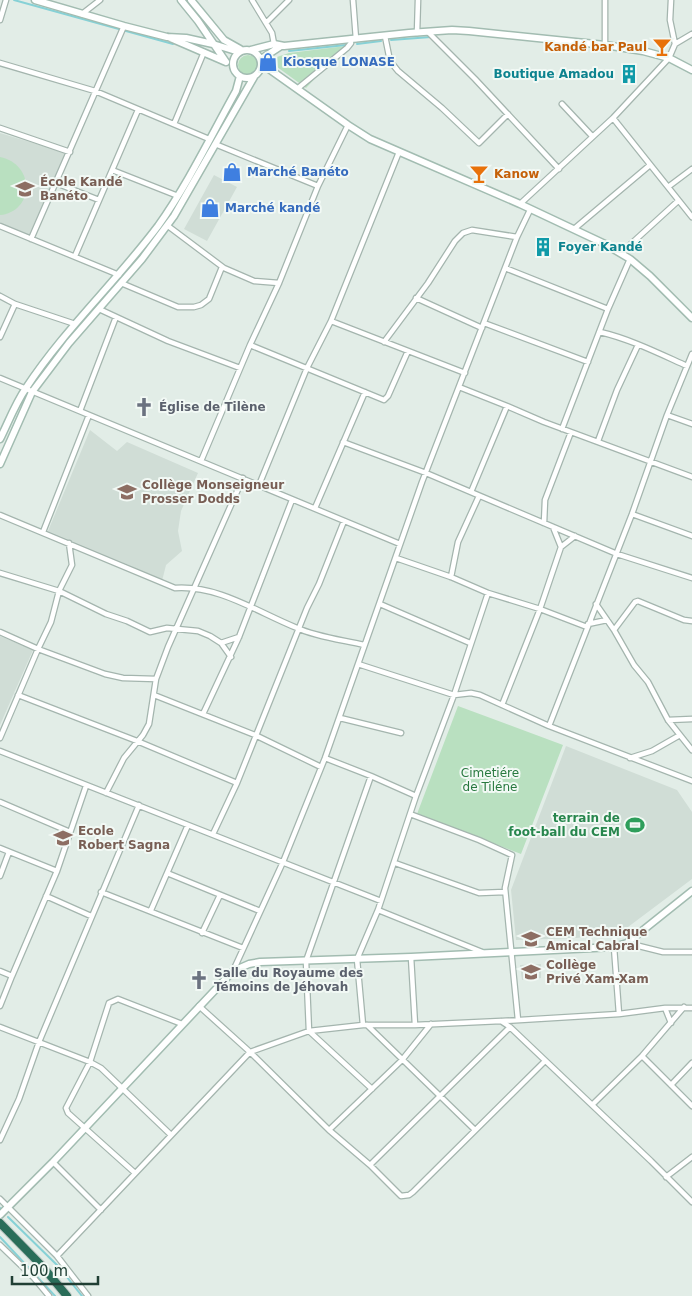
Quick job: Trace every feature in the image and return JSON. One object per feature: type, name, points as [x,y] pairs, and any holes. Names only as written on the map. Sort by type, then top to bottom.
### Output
[{"type":"highway","points":[[0,1223],[43,1267],[67,1296]]},
{"type":"street","points":[[0,20],[6,0]]},
{"type":"street","points":[[38,0],[167,37],[226,62],[240,76],[248,78],[257,75],[276,75]]},
{"type":"street","points":[[82,14],[100,0]]},
{"type":"street","points":[[181,0],[226,62]]},
{"type":"street","points":[[191,0],[224,40],[245,51]]},
{"type":"street","points":[[252,0],[272,33],[274,44]]},
{"type":"street","points":[[266,23],[290,0]]},
{"type":"street","points":[[298,90],[351,43],[353,39],[353,0]]},
{"type":"street","points":[[417,33],[418,0]]},
{"type":"street","points":[[604,45],[605,0]]},
{"type":"street","points":[[520,204],[613,118],[669,58],[675,44],[670,20],[671,0]]},
{"type":"street","points":[[31,239],[124,26]]},
{"type":"street","points":[[234,68],[234,58],[245,51],[274,44],[282,46],[428,32],[469,31],[604,45],[643,51],[669,58],[692,70]]},
{"type":"street","points":[[428,32],[559,169]]},
{"type":"street","points":[[675,44],[692,34]]},
{"type":"street","points":[[385,36],[390,61],[398,72],[442,108],[479,143],[508,114]]},
{"type":"street","points":[[167,37],[186,38],[258,54],[261,62],[276,75],[370,139],[520,204],[621,253],[650,276],[692,318]]},
{"type":"street","points":[[0,464],[32,392],[70,343],[168,226],[257,75],[261,62],[282,46]]},
{"type":"street","points":[[174,124],[204,52]]},
{"type":"street","points":[[0,63],[95,91],[209,139]]},
{"type":"street","points":[[0,439],[25,389],[75,324],[119,275],[159,225],[178,196],[236,91],[240,76]]},
{"type":"street","points":[[562,104],[592,136]]},
{"type":"street","points":[[75,256],[138,110]]},
{"type":"street","points":[[613,118],[692,217]]},
{"type":"street","points":[[201,461],[250,345],[279,283],[318,186],[348,125]]},
{"type":"street","points":[[0,128],[70,152]]},
{"type":"street","points":[[215,144],[318,186]]},
{"type":"street","points":[[259,485],[307,368],[331,321],[399,152]]},
{"type":"street","points":[[574,229],[650,165]]},
{"type":"street","points":[[668,187],[692,168]]},
{"type":"street","points":[[112,170],[178,196]]},
{"type":"street","points":[[56,183],[99,200]]},
{"type":"street","points":[[621,253],[678,201]]},
{"type":"street","points":[[233,972],[283,862],[325,758],[426,473],[517,236],[530,210]]},
{"type":"street","points":[[168,226],[222,266],[254,281],[279,283]]},
{"type":"street","points":[[0,227],[119,275]]},
{"type":"street","points":[[384,342],[463,232],[472,230],[517,236]]},
{"type":"street","points":[[562,429],[608,309],[630,259]]},
{"type":"street","points":[[121,283],[178,308],[194,307],[201,305],[209,298],[222,266]]},
{"type":"street","points":[[505,268],[608,309]]},
{"type":"street","points":[[0,296],[15,304],[75,324]]},
{"type":"street","points":[[416,298],[482,328]]},
{"type":"street","points":[[0,337],[15,304]]},
{"type":"street","points":[[100,309],[168,340],[240,368]]},
{"type":"street","points":[[80,411],[116,317]]},
{"type":"street","points":[[331,321],[464,373]]},
{"type":"street","points":[[484,322],[588,362]]},
{"type":"street","points":[[600,332],[616,336],[687,366]]},
{"type":"street","points":[[250,345],[384,400],[387,399],[408,350]]},
{"type":"street","points":[[598,441],[617,390],[638,345]]},
{"type":"street","points":[[549,726],[617,554],[667,415],[692,354]]},
{"type":"street","points":[[0,378],[400,544]]},
{"type":"street","points":[[459,387],[562,429],[692,477]]},
{"type":"street","points":[[315,508],[365,392]]},
{"type":"street","points":[[471,492],[507,406]]},
{"type":"street","points":[[43,532],[89,415]]},
{"type":"street","points":[[667,415],[692,424]]},
{"type":"street","points":[[544,523],[545,500],[571,432]]},
{"type":"street","points":[[343,442],[426,473],[617,554],[692,578]]},
{"type":"street","points":[[106,793],[124,758],[149,724],[156,679],[175,628],[242,478]]},
{"type":"street","points":[[451,577],[458,542],[478,496]]},
{"type":"street","points":[[203,714],[239,637],[292,500]]},
{"type":"street","points":[[632,514],[692,536]]},
{"type":"street","points":[[0,515],[175,588],[194,588],[241,601],[299,629],[364,644]]},
{"type":"street","points":[[213,834],[237,784],[255,735],[307,608],[320,584],[344,521]]},
{"type":"street","points":[[553,527],[561,546]]},
{"type":"street","points":[[502,705],[540,608],[561,546],[575,536]]},
{"type":"street","points":[[0,738],[51,622],[59,591],[72,565],[69,543]]},
{"type":"street","points":[[396,558],[451,577],[488,593],[540,608],[588,625],[607,620]]},
{"type":"street","points":[[0,573],[59,591],[106,614],[150,632],[167,628],[198,631],[221,643],[230,657]]},
{"type":"street","points":[[475,1130],[365,1025],[357,959],[395,863],[416,796],[454,695],[488,593]]},
{"type":"street","points":[[614,630],[635,602],[638,601],[684,620],[692,621]]},
{"type":"street","points":[[380,604],[470,643]]},
{"type":"street","points":[[596,604],[614,630],[634,665],[653,691],[668,720],[692,750]]},
{"type":"street","points":[[0,632],[38,649],[105,674],[123,678],[156,679]]},
{"type":"street","points":[[221,643],[239,637]]},
{"type":"street","points":[[358,664],[454,695],[471,692],[549,726],[692,782]]},
{"type":"street","points":[[18,695],[137,741],[237,784]]},
{"type":"street","points":[[154,695],[255,735],[321,767]]},
{"type":"street","points":[[340,718],[401,733]]},
{"type":"street","points":[[668,720],[692,718]]},
{"type":"street","points":[[630,758],[652,751],[680,735]]},
{"type":"street","points":[[0,751],[381,901]]},
{"type":"street","points":[[325,758],[372,776],[416,796]]},
{"type":"street","points":[[372,776],[306,961],[309,1031],[372,1089]]},
{"type":"street","points":[[0,1006],[57,871],[86,786]]},
{"type":"street","points":[[0,802],[70,832]]},
{"type":"street","points":[[0,1140],[19,1099],[39,1042],[139,805]]},
{"type":"street","points":[[410,814],[510,852],[512,857],[505,892],[518,1020]]},
{"type":"street","points":[[151,910],[188,825]]},
{"type":"street","points":[[0,848],[57,871]]},
{"type":"street","points":[[0,876],[9,852]]},
{"type":"street","points":[[395,863],[474,891],[488,894],[505,892]]},
{"type":"street","points":[[167,873],[260,911]]},
{"type":"street","points":[[0,1215],[122,1090],[199,1006],[233,972],[249,964],[614,947],[627,943],[692,891]]},
{"type":"street","points":[[101,892],[151,910],[202,933],[243,948]]},
{"type":"street","points":[[202,933],[220,895]]},
{"type":"street","points":[[46,896],[91,916]]},
{"type":"street","points":[[378,910],[485,954]]},
{"type":"street","points":[[627,943],[663,952],[692,952]]},
{"type":"street","points":[[614,947],[618,1014]]},
{"type":"street","points":[[411,957],[415,1025]]},
{"type":"street","points":[[0,971],[12,976]]},
{"type":"street","points":[[135,1173],[68,1114],[66,1108],[90,1062],[109,1003],[113,1000],[118,999],[182,1024]]},
{"type":"street","points":[[199,1006],[401,1196],[409,1195],[545,1061]]},
{"type":"street","points":[[592,1105],[642,1056],[684,1007]]},
{"type":"street","points":[[664,1008],[671,1023]]},
{"type":"street","points":[[57,1256],[250,1052],[309,1031],[365,1025],[501,1021],[618,1014],[664,1008],[692,1008]]},
{"type":"street","points":[[501,1021],[592,1105],[692,1202]]},
{"type":"street","points":[[329,1130],[402,1060],[431,1024]]},
{"type":"street","points":[[0,1027],[90,1062],[107,1074],[171,1135]]},
{"type":"street","points":[[370,1165],[510,1028]]},
{"type":"street","points":[[642,1056],[692,1106]]},
{"type":"street","points":[[671,1085],[692,1063]]},
{"type":"street","points":[[666,1177],[692,1156]]},
{"type":"street","points":[[53,1162],[101,1210]]},
{"type":"street","points":[[0,1200],[57,1256],[88,1296]]},
{"type":"street","points":[[0,1245],[34,1278],[48,1296]]},
{"type":"shaded area","name":"École Kandé Banéto","points":[[0,133],[66,153],[29,235],[0,224]]},
{"type":"shaded area","name":"Marché kandé","points":[[214,175],[237,187],[207,241],[184,229]]},
{"type":"shaded area","name":"Collège Monseigneur Prosser Dodds","points":[[90,430],[117,451],[127,442],[198,473],[181,511],[178,531],[182,551],[166,565],[162,581],[48,531]]},
{"type":"shaded area","points":[[0,636],[33,650],[0,725]]},
{"type":"shaded area","points":[[566,746],[677,790],[692,812],[692,879],[620,933],[576,938],[516,940],[511,890]]},
{"type":"shaded area","name":"Collège Privé Xam-Xam","points":[[541,964],[541,978],[522,980],[520,965]]},
{"type":"green space","points":[[346,46],[306,88],[273,64],[277,57],[289,53]]},
{"type":"green space","points":[[248,55],[255,58],[258,65],[255,72],[248,75],[241,72],[238,65],[241,58]]},
{"type":"green space","points":[[0,157],[11,161],[20,168],[25,177],[26,187],[25,197],[20,205],[11,212],[0,215]]},
{"type":"green space","name":"Cimetiére de Tiléne","points":[[458,706],[563,745],[521,854],[417,814]]},
{"type":"waterway","points":[[14,0],[173,44]]},
{"type":"waterway","points":[[186,0],[210,29]]},
{"type":"waterway","points":[[391,40],[431,37]]},
{"type":"waterway","points":[[357,44],[381,41]]},
{"type":"waterway","points":[[289,51],[346,45]]},
{"type":"waterway","points":[[207,152],[246,85]]},
{"type":"waterway","points":[[196,172],[202,161]]},
{"type":"waterway","points":[[128,270],[147,247]]},
{"type":"waterway","points":[[1,455],[26,398]]},
{"type":"waterway","points":[[8,1217],[59,1267],[82,1296]]},
{"type":"waterway","points":[[0,1237],[55,1296]]},
{"type":"place","name":"Kandé bar Paul","points":[[662,47]]},
{"type":"place","name":"Kiosque LONASE","points":[[268,62]]},
{"type":"place","name":"Boutique Amadou","points":[[629,74]]},
{"type":"place","name":"Marché Banéto","points":[[232,172]]},
{"type":"place","name":"Kanow","points":[[479,174]]},
{"type":"place","name":"École Kandé Banéto","points":[[25,189]]},
{"type":"place","name":"Marché kandé","points":[[210,208]]},
{"type":"place","name":"Foyer Kandé","points":[[543,247]]},
{"type":"place","name":"Église de Tilène","points":[[144,407]]},
{"type":"place","name":"Collège Monseigneur Prosser Dodds","points":[[127,492]]},
{"type":"place","name":"terrain de foot-ball du CEM","points":[[635,825]]},
{"type":"place","name":"Ecole Robert Sagna","points":[[63,838]]},
{"type":"place","name":"CEM Technique Amical Cabral","points":[[531,939]]},
{"type":"place","name":"Collège Privé Xam-Xam","points":[[531,972]]},
{"type":"place","name":"Salle du Royaume des Témoins de Jéhovah","points":[[199,980]]}]
